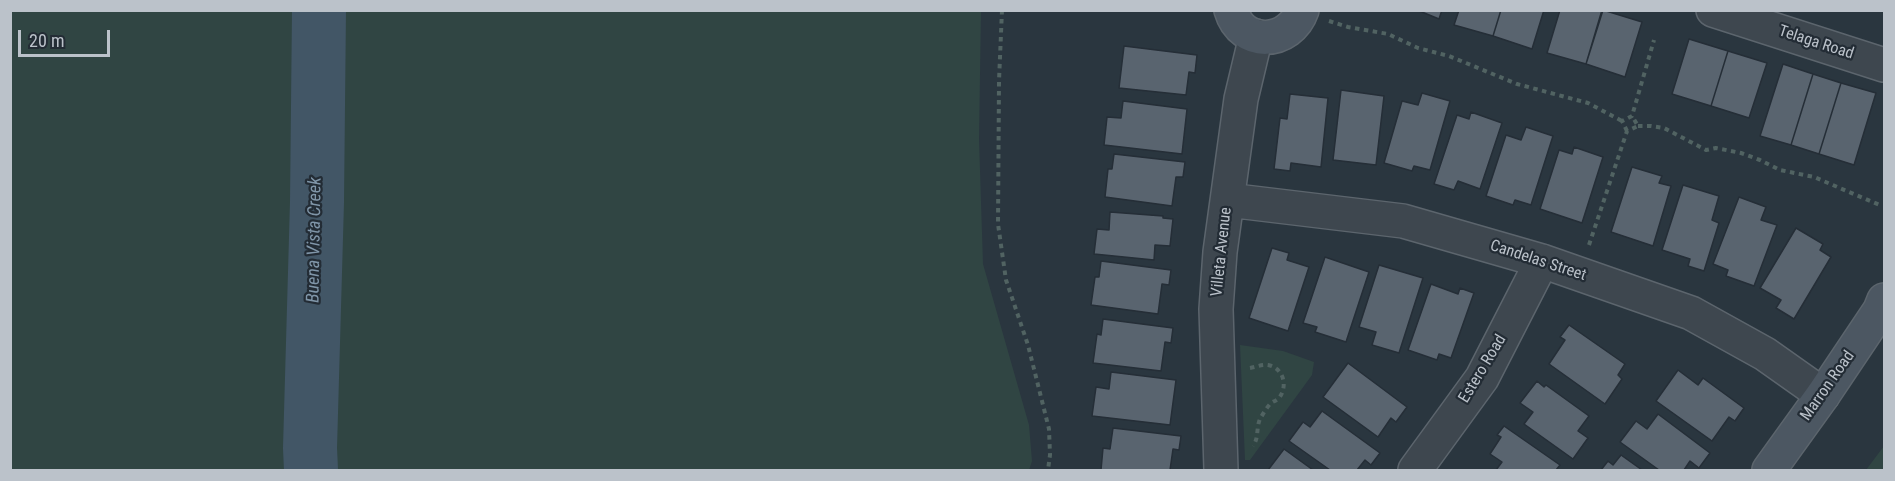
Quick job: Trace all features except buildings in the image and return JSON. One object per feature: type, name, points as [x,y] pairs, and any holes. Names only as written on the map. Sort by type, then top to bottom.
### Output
[{"type":"street","name":"Telaga Road","points":[[1713,10],[1747,16],[1884,65]]},
{"type":"street","points":[[1228,12],[1239,26],[1249,33],[1256,36],[1274,37],[1286,33],[1296,24],[1315,16]]},
{"type":"street","name":"Villeta Avenue","points":[[1221,471],[1216,309],[1220,252],[1240,99],[1256,36]]},
{"type":"street","name":"Candelas Street","points":[[1228,200],[1402,221],[1542,261],[1691,313],[1765,354],[1823,394]]},
{"type":"street","name":"Estero Road","points":[[1415,471],[1482,378],[1542,261]]},
{"type":"street","name":"Marron Road","points":[[1769,471],[1880,310],[1884,300]]},
{"type":"path","points":[[1002,10],[998,224],[1006,280],[1028,345],[1049,429],[1050,455],[1047,471]]},
{"type":"path","points":[[1315,16],[1348,27],[1388,34],[1418,48],[1449,56],[1517,84],[1588,103],[1622,121],[1627,131],[1587,252]]},
{"type":"path","points":[[1638,126],[1632,116],[1654,40]]},
{"type":"path","points":[[1622,121],[1632,116]]},
{"type":"path","points":[[1627,131],[1638,126],[1664,128],[1706,150],[1716,148],[1741,153],[1780,170],[1814,177],[1882,206]]},
{"type":"path","points":[[1241,369],[1265,364],[1281,372],[1284,381],[1283,390],[1278,399],[1270,404],[1259,422],[1257,441],[1252,447],[1245,447]]},
{"type":"green space","points":[[10,11],[981,11],[979,139],[983,264],[1029,425],[1032,461],[1029,470],[11,470]]},
{"type":"green space","points":[[1240,345],[1283,351],[1314,362],[1312,375],[1250,460],[1245,460]]},
{"type":"green space","points":[[1884,446],[1884,470],[1866,470]]},
{"type":"waterway","name":"Buena Vista Creek","points":[[311,470],[319,10]]}]
